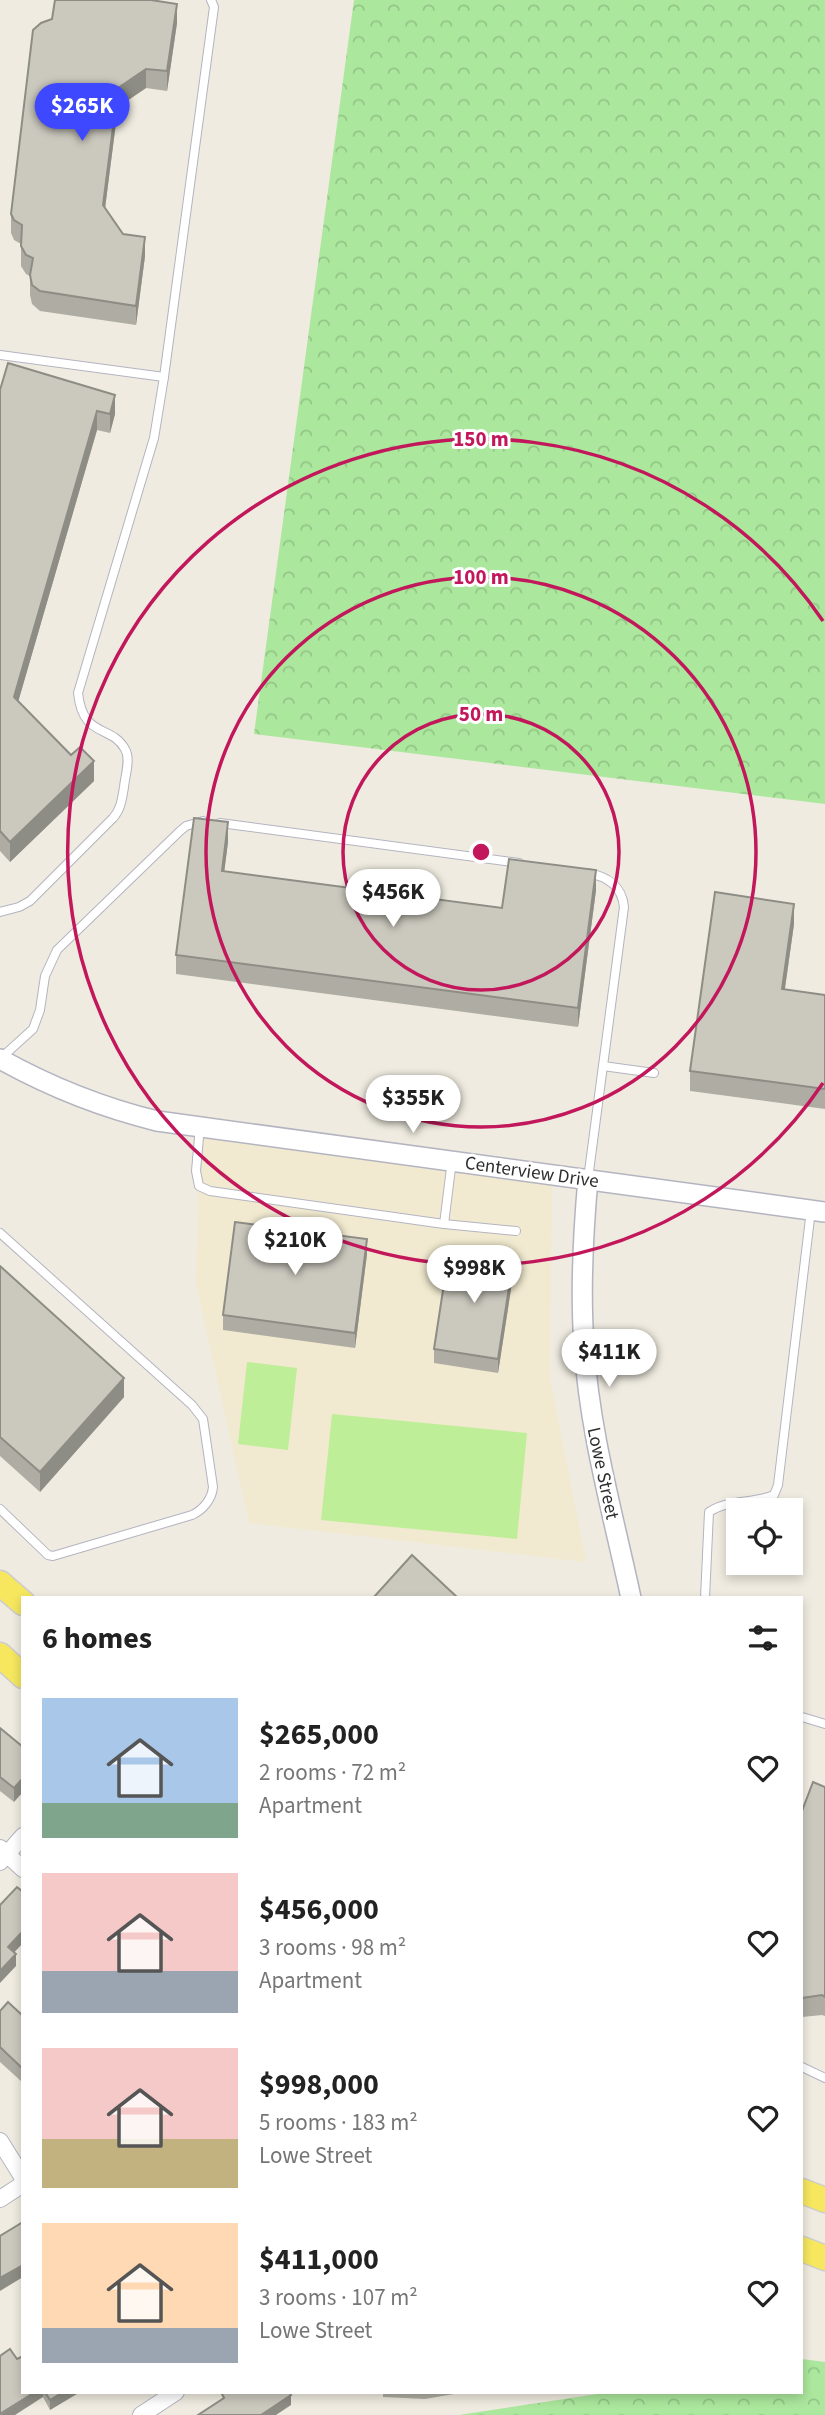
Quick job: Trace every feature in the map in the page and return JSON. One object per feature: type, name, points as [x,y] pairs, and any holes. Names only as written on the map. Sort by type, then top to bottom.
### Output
[{"type":"main road","points":[[0,1583],[21,1601]]},
{"type":"main road","points":[[0,1655],[21,1674]]},
{"type":"main road","points":[[803,2191],[825,2200]]},
{"type":"main road","points":[[803,2249],[825,2258]]},
{"type":"street","name":"Centerview Drive","points":[[0,1059],[76,1097],[158,1121],[818,1211]]},
{"type":"street","name":"Lowe Street","points":[[588,1179],[582,1247],[584,1345],[593,1425],[631,1596]]},
{"type":"street","points":[[21,1838],[2,1855],[21,1868]]},
{"type":"street","points":[[0,2141],[21,2175]]},
{"type":"street","points":[[0,2199],[21,2185]]},
{"type":"street","points":[[141,2415],[158,2398]]},
{"type":"lane","points":[[0,912],[30,901],[121,807],[127,766],[126,750],[84,716],[78,693],[155,438],[214,7],[211,0]]},
{"type":"lane","points":[[0,355],[164,377]]},
{"type":"lane","points":[[0,1059],[33,1029],[40,1010],[45,976],[57,950],[180,831],[193,823],[206,821],[535,866]]},
{"type":"lane","points":[[576,871],[606,878],[621,893],[624,907],[588,1179]]},
{"type":"lane","points":[[603,1066],[654,1073]]},
{"type":"lane","points":[[201,1126],[196,1171],[199,1186],[210,1191],[444,1224],[516,1231]]},
{"type":"lane","points":[[444,1224],[452,1160]]},
{"type":"lane","points":[[705,1596],[709,1512],[734,1503],[761,1500],[774,1495],[778,1485],[818,1211]]},
{"type":"lane","points":[[0,1233],[192,1405],[202,1419],[213,1486],[212,1494],[205,1505],[192,1516],[52,1556],[0,1510]]},
{"type":"lane","points":[[803,1717],[825,1724]]},
{"type":"lane","points":[[803,2067],[825,2078]]},
{"type":"shaded area","points":[[200,1126],[552,1174],[550,1377],[586,1562],[249,1523],[196,1284]]},
{"type":"green space","points":[[354,0],[825,0],[825,804],[254,734]]},
{"type":"green space","points":[[247,1362],[297,1368],[288,1450],[238,1444]]},
{"type":"green space","points":[[332,1414],[527,1433],[517,1539],[321,1520]]},
{"type":"green space","points":[[803,2359],[825,2362],[825,2415],[459,2415],[597,2394],[803,2394]]},
{"type":"building","points":[[55,0],[151,0],[177,4],[167,71],[146,69],[118,88],[103,205],[123,234],[145,237],[136,306],[40,291],[32,285],[30,275],[33,258],[26,255],[21,246],[22,225],[14,220],[11,214],[33,30],[52,19]]},
{"type":"building","points":[[8,363],[115,395],[110,414],[97,411],[14,697],[71,755],[80,747],[94,761],[10,842],[0,831],[0,390]]},
{"type":"building","points":[[194,818],[228,822],[222,871],[502,908],[509,859],[596,870],[578,1008],[176,955]]},
{"type":"building","points":[[715,892],[794,904],[782,989],[825,995],[825,1089],[690,1071]]},
{"type":"building","points":[[235,1222],[367,1239],[355,1333],[223,1315]]},
{"type":"building","points":[[449,1251],[513,1261],[498,1359],[434,1349]]},
{"type":"building","points":[[0,1266],[124,1378],[40,1472],[0,1437]]},
{"type":"building","points":[[412,1555],[456,1596],[375,1596]]},
{"type":"building","points":[[0,1728],[21,1745],[21,1780],[14,1788],[0,1777]]},
{"type":"building","points":[[813,1782],[825,1787],[825,1997],[822,1995],[803,1998],[803,1808]]},
{"type":"building","points":[[17,1887],[21,1890],[21,1933],[8,1947],[16,1954],[0,1971],[0,1905]]},
{"type":"building","points":[[8,2002],[21,2014],[21,2067],[0,2047],[0,2011]]},
{"type":"building","points":[[21,2223],[21,2266],[0,2278],[0,2236]]},
{"type":"building","points":[[10,2349],[17,2359],[21,2357],[21,2394],[32,2394],[0,2414],[0,2356]]},
{"type":"building","points":[[46,2394],[60,2394],[50,2400]]},
{"type":"building","points":[[222,2394],[291,2395],[261,2415],[198,2415],[224,2398]]}]
